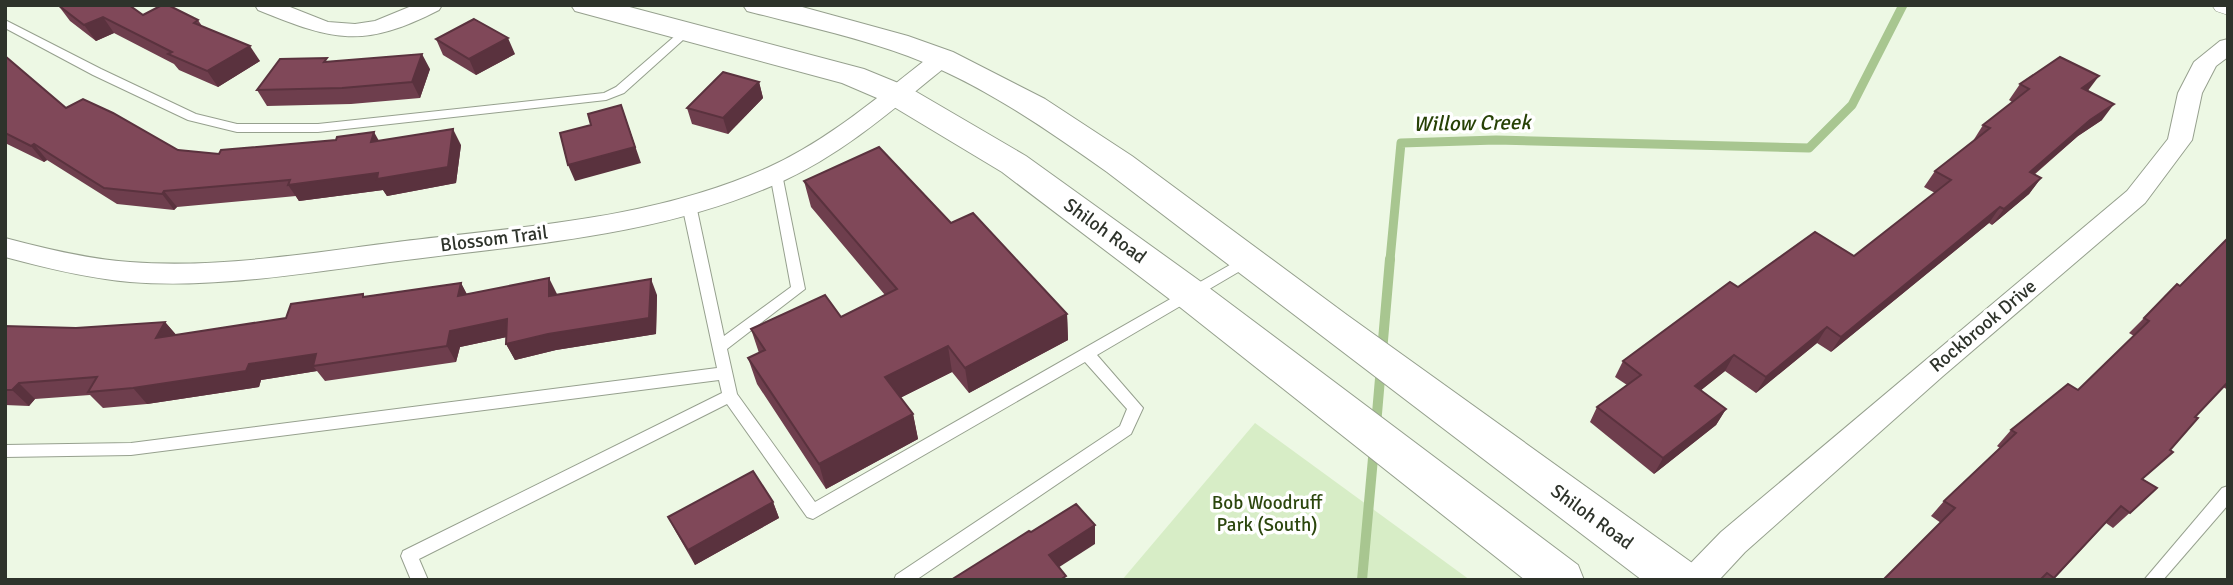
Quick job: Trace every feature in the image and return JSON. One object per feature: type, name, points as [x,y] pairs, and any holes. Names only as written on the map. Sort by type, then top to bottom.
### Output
[{"type":"main road","name":"Shiloh Road","points":[[586,5],[853,76],[896,94],[1014,164],[1190,294],[1562,580]]},
{"type":"main road","name":"Shiloh Road","points":[[758,5],[848,29],[941,59],[1004,90],[1052,119],[1121,165],[1309,308],[1678,580]]},
{"type":"street","points":[[267,5],[328,29],[365,30],[395,24],[432,5]]},
{"type":"street","name":"Rockbrook Drive","points":[[1697,580],[1733,542],[2136,197],[2180,140],[2190,93],[2206,62],[2228,46]]},
{"type":"street","name":"Blossom Trail","points":[[5,247],[56,261],[130,272],[200,272],[306,263],[622,223],[689,205],[776,173],[838,140],[941,59]]},
{"type":"lane","points":[[5,23],[97,72],[192,117],[237,128],[317,128],[606,96],[627,84],[687,31]]},
{"type":"lane","points":[[720,347],[798,289],[776,173]]},
{"type":"lane","points":[[689,205],[730,396],[813,512],[1247,261]]},
{"type":"lane","points":[[902,580],[1126,430],[1135,408],[1087,354]]},
{"type":"lane","points":[[5,451],[131,449],[725,373]]},
{"type":"lane","points":[[420,580],[409,556],[730,396]]},
{"type":"lane","points":[[2152,580],[2228,493]]},
{"type":"green space","name":"Bob Woodruff Park (South)","points":[[1255,423],[1470,580],[1122,580]]},
{"type":"building","points":[[58,5],[129,5],[143,15],[162,5],[168,5],[198,20],[194,23],[250,46],[207,71],[168,54],[172,52],[103,17],[84,25]]},
{"type":"building","points":[[474,19],[508,38],[469,59],[436,39]]},
{"type":"building","points":[[422,54],[412,82],[342,88],[257,90],[280,59],[327,58],[324,62]]},
{"type":"building","points":[[5,56],[66,108],[83,99],[178,150],[219,154],[221,150],[336,140],[337,137],[374,132],[371,142],[453,129],[448,167],[377,179],[378,173],[288,185],[290,180],[164,191],[162,194],[104,188],[34,144],[31,146],[5,133]]},
{"type":"building","points":[[2060,57],[2099,76],[2082,88],[2114,104],[2090,120],[2030,172],[2041,178],[2004,209],[2000,207],[1841,337],[1827,327],[1766,377],[1734,355],[1695,386],[1726,409],[1663,458],[1597,407],[1641,375],[1623,361],[1730,282],[1738,287],[1815,232],[1854,256],[1951,180],[1935,171],[1990,128],[1983,125],[2029,89],[2020,84]]},
{"type":"building","points":[[723,72],[759,82],[723,118],[687,108]]},
{"type":"building","points":[[621,105],[635,147],[568,165],[560,133],[591,125],[588,114]]},
{"type":"building","points":[[879,147],[951,223],[973,213],[1067,314],[965,368],[948,346],[885,377],[913,414],[819,464],[748,358],[765,350],[751,329],[825,295],[841,317],[897,289],[804,181]]},
{"type":"building","points":[[2228,238],[2228,382],[2195,417],[2198,418],[2170,450],[2173,452],[2142,479],[2157,488],[2130,513],[2121,506],[2054,578],[2047,573],[2040,580],[1883,580],[1955,508],[1944,501],[2016,433],[2011,430],[2068,384],[2078,390],[2149,321],[2144,318],[2177,284],[2180,286]]},
{"type":"building","points":[[549,278],[549,296],[651,279],[649,318],[548,334],[506,344],[507,319],[450,331],[447,346],[313,366],[316,354],[249,364],[246,371],[133,388],[88,392],[97,377],[19,383],[12,390],[5,390],[5,326],[76,328],[165,322],[156,338],[286,318],[291,304],[461,283],[458,296]]},
{"type":"building","points":[[753,471],[773,502],[688,550],[668,517]]},
{"type":"building","points":[[1076,504],[1095,525],[1049,555],[1066,576],[1060,580],[951,580],[1029,531]]},
{"type":"waterway","name":"Willow Creek","points":[[1390,260],[1401,143],[1496,140],[1809,148],[1852,105],[1903,5]]},
{"type":"waterway","name":"Willow Creek","points":[[1382,352],[1390,259]]},
{"type":"waterway","name":"Willow Creek","points":[[1376,425],[1381,367]]},
{"type":"waterway","name":"Willow Creek","points":[[1362,580],[1374,447]]}]
